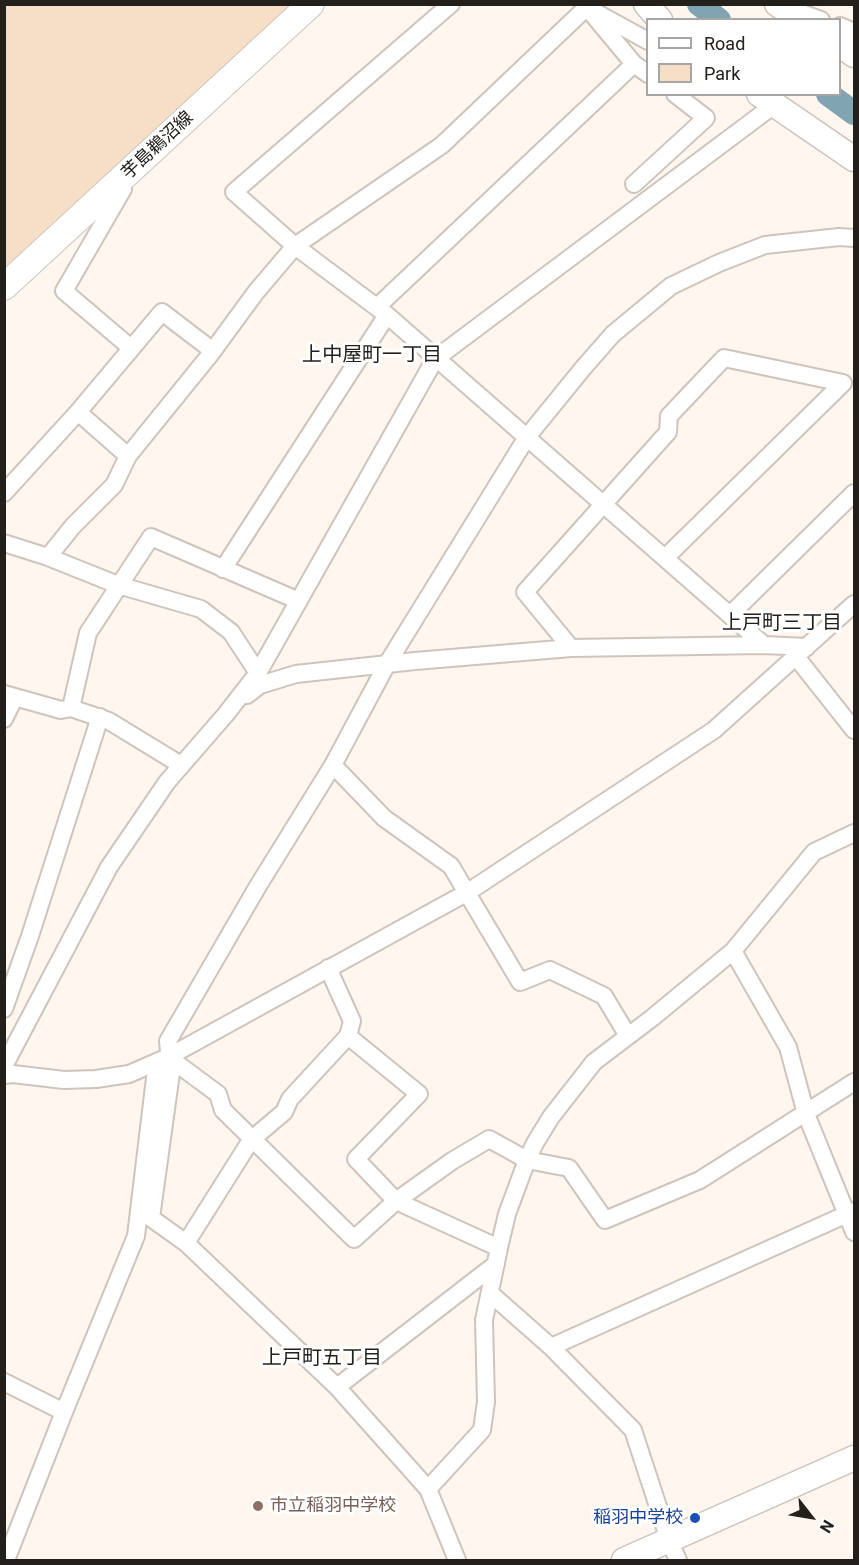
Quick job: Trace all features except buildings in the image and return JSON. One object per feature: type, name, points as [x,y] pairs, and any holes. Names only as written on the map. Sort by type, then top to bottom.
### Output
[{"type":"main road","name":"芋島鵜沼線","points":[[4,287],[311,4]]},
{"type":"street","points":[[451,4],[234,192],[295,246],[382,311],[764,645]]},
{"type":"street","points":[[646,4],[658,18]]},
{"type":"street","points":[[778,4],[797,18]]},
{"type":"street","points":[[778,4],[816,18]]},
{"type":"street","points":[[48,557],[73,526],[114,485],[128,456],[213,351],[256,292],[295,246],[442,145],[585,6]]},
{"type":"street","points":[[585,6],[646,40]]},
{"type":"street","points":[[223,569],[382,311],[641,69],[585,6]]},
{"type":"street","points":[[841,26],[855,32]]},
{"type":"street","points":[[841,46],[855,55]]},
{"type":"street","points":[[634,184],[706,118],[678,96]]},
{"type":"street","points":[[4,1066],[109,867],[167,782],[226,714],[258,672],[435,359],[766,100],[855,159]]},
{"type":"street","points":[[121,180],[123,189],[64,291],[131,348]]},
{"type":"street","points":[[457,1560],[428,1489],[337,1387],[186,1243],[151,1218],[171,1073],[168,1041],[258,886],[333,765],[387,664],[527,437],[614,333],[671,286],[719,262],[765,245],[839,237],[855,238]]},
{"type":"street","points":[[4,493],[78,412],[162,312],[213,351]]},
{"type":"street","points":[[571,648],[525,592],[668,432],[669,416],[724,357],[843,383],[665,558]]},
{"type":"street","points":[[78,412],[128,456]]},
{"type":"street","points":[[730,615],[855,493]]},
{"type":"street","points":[[70,708],[88,633],[151,537],[299,601]]},
{"type":"street","points":[[4,543],[48,557],[118,585],[201,609],[231,632],[258,672]]},
{"type":"street","points":[[4,1075],[96,1080],[129,1074],[168,1057],[468,892],[714,730],[855,604]]},
{"type":"street","points":[[226,714],[260,685],[296,674],[571,648],[764,645],[802,652],[855,730]]},
{"type":"street","points":[[4,719],[10,695],[61,710],[70,708],[109,721],[181,765]]},
{"type":"street","points":[[6,1000],[100,717]]},
{"type":"street","points":[[333,765],[384,818],[451,866],[520,982],[550,970],[604,996],[628,1036]]},
{"type":"street","points":[[428,1489],[482,1430],[486,1402],[484,1320],[507,1214],[527,1160],[551,1116],[594,1062],[652,1018],[733,951],[814,852],[855,833]]},
{"type":"street","points":[[733,951],[788,1047],[806,1114],[851,1213],[855,1232]]},
{"type":"street","points":[[186,1243],[251,1140],[284,1112],[290,1100],[348,1036],[352,1021],[328,968]]},
{"type":"street","points":[[348,1036],[418,1094],[356,1159],[396,1201],[498,1256]]},
{"type":"street","points":[[168,1057],[218,1094],[223,1110],[251,1140],[354,1239],[396,1201],[452,1161],[489,1139],[527,1160],[569,1168],[605,1220],[700,1180],[855,1082]]},
{"type":"street","points":[[6,1560],[136,1236],[155,1078],[168,1057]]},
{"type":"street","points":[[551,1347],[851,1213]]},
{"type":"street","points":[[337,1387],[498,1256]]},
{"type":"street","points":[[491,1294],[551,1347],[633,1430],[674,1550]]},
{"type":"street","points":[[4,1382],[64,1412]]},
{"type":"street","points":[[624,1560],[674,1550],[855,1458]]},
{"type":"green space","points":[[5,5],[311,5],[5,287]]},
{"type":"waterway","points":[[699,4],[716,18]]},
{"type":"waterway","points":[[831,96],[854,113]]},
{"type":"place","name":"市立稲羽中学校","points":[[258,1506]]},
{"type":"place","name":"稲羽中学校","points":[[695,1518]]},
{"type":"district","name":"上中屋町一丁目","points":[[372,356]]},
{"type":"district","name":"上戸町三丁目","points":[[782,624]]},
{"type":"district","name":"上戸町五丁目","points":[[322,1359]]}]
